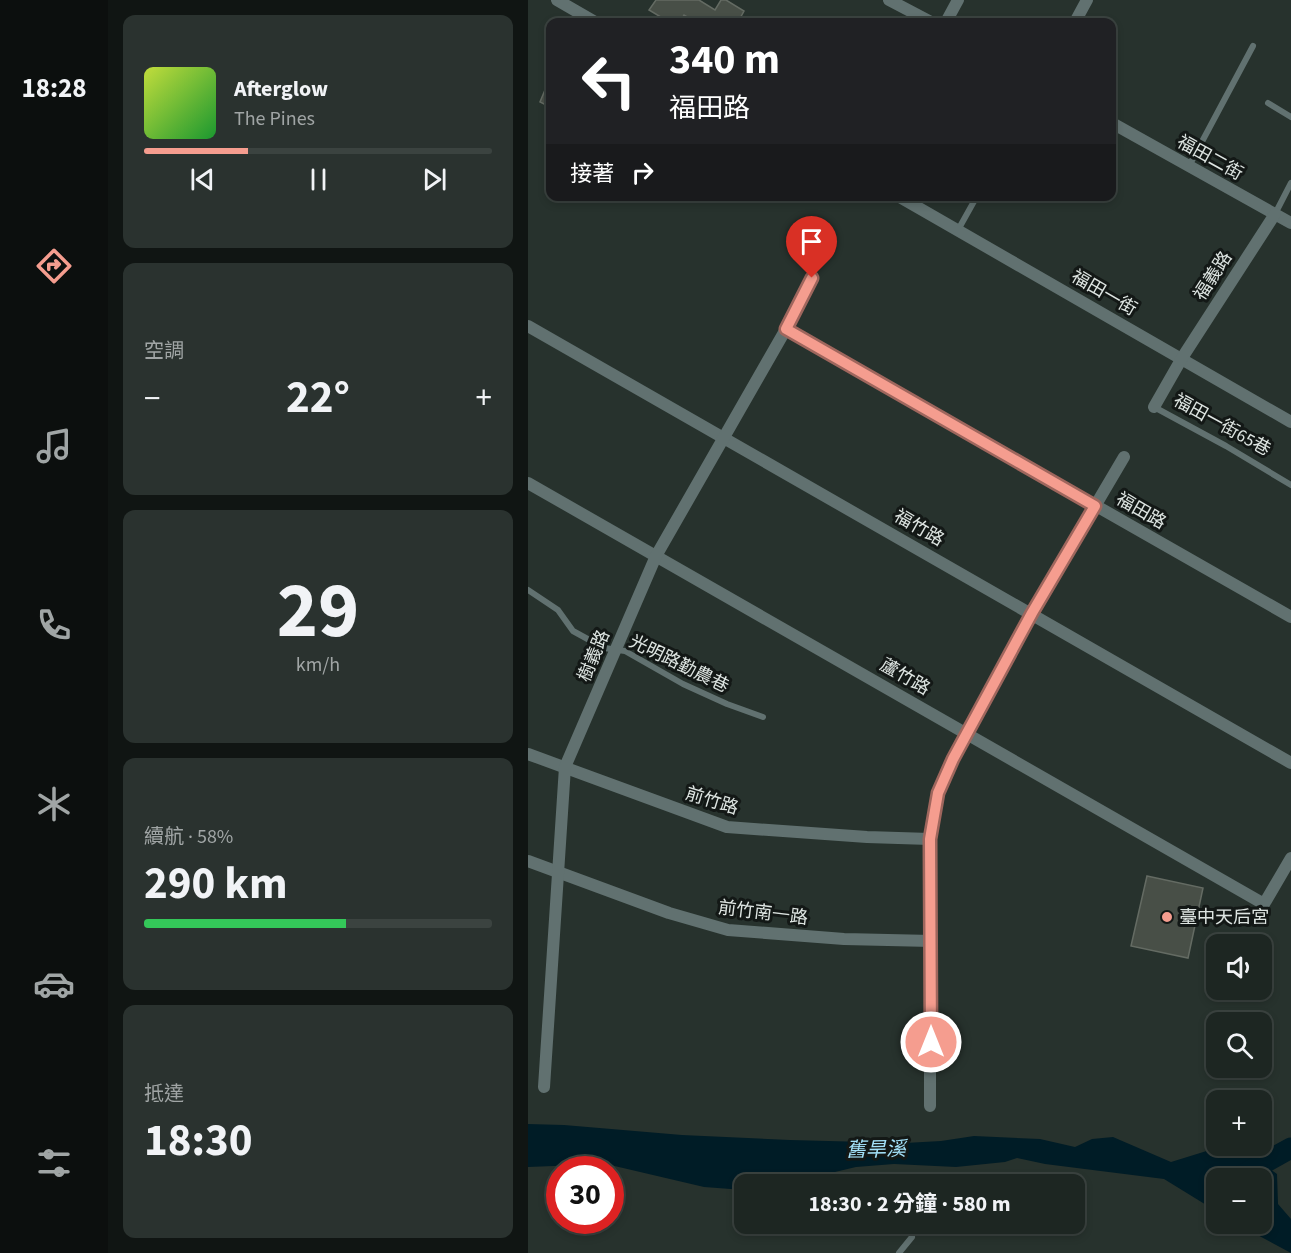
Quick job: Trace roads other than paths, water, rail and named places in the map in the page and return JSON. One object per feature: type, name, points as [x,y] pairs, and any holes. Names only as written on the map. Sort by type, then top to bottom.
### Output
[{"type":"street","points":[[557,0],[587,18]]},
{"type":"street","points":[[889,0],[923,18]]},
{"type":"street","points":[[948,18],[958,0]]},
{"type":"street","points":[[1078,18],[1087,0]]},
{"type":"street","name":"福田二街","points":[[1116,125],[1291,223]]},
{"type":"street","name":"福田一街","points":[[907,201],[1291,422]]},
{"type":"street","name":"福義路","points":[[1182,358],[1275,214]]},
{"type":"street","name":"樹義路","points":[[544,1087],[565,767],[656,556],[786,329],[812,278]]},
{"type":"street","name":"福竹路","points":[[528,326],[1291,763]]},
{"type":"street","name":"福田路","points":[[786,329],[1291,617]]},
{"type":"street","name":"福田一街65巷","points":[[1154,407],[1182,358]]},
{"type":"street","points":[[930,1106],[932,941],[930,839],[938,793],[967,733],[1032,613],[1124,457]]},
{"type":"street","name":"蘆竹路","points":[[528,483],[1264,904],[1291,858]]},
{"type":"street","name":"前竹路","points":[[528,754],[727,827],[930,839]]},
{"type":"street","name":"前竹南一路","points":[[528,861],[669,913],[728,930],[844,939],[932,941]]},
{"type":"lane","points":[[1189,167],[1253,46]]},
{"type":"lane","points":[[1268,103],[1291,117]]},
{"type":"lane","points":[[1275,214],[1291,183]]},
{"type":"lane","points":[[958,231],[974,201]]},
{"type":"lane","name":"福田一街65巷","points":[[1154,407],[1291,485]]},
{"type":"lane","name":"光明路勤農巷","points":[[528,590],[558,610],[573,631],[604,648],[625,651],[683,684],[726,704],[763,717]]},
{"type":"lane","points":[[899,1253],[912,1237]]},
{"type":"water","name":"舊旱溪","points":[[528,1124],[790,1140],[905,1143],[974,1136],[1040,1139],[1075,1147],[1092,1139],[1113,1137],[1171,1162],[1206,1151],[1206,1156],[1252,1156],[1269,1168],[1206,1168],[1206,1205],[1164,1179],[1045,1164],[1017,1158],[1005,1162],[956,1167],[894,1164],[856,1167],[826,1174],[734,1174],[734,1189],[704,1187],[624,1168],[624,1156],[546,1156],[546,1166],[528,1167]]},
{"type":"water","name":"舊旱溪","points":[[1272,1170],[1277,1174],[1278,1204],[1291,1219],[1291,1253],[1256,1234],[1272,1234]]},
{"type":"waterway","points":[[1255,1168],[1291,1148]]},
{"type":"place","name":"臺中天后宮","points":[[1167,917]]}]
